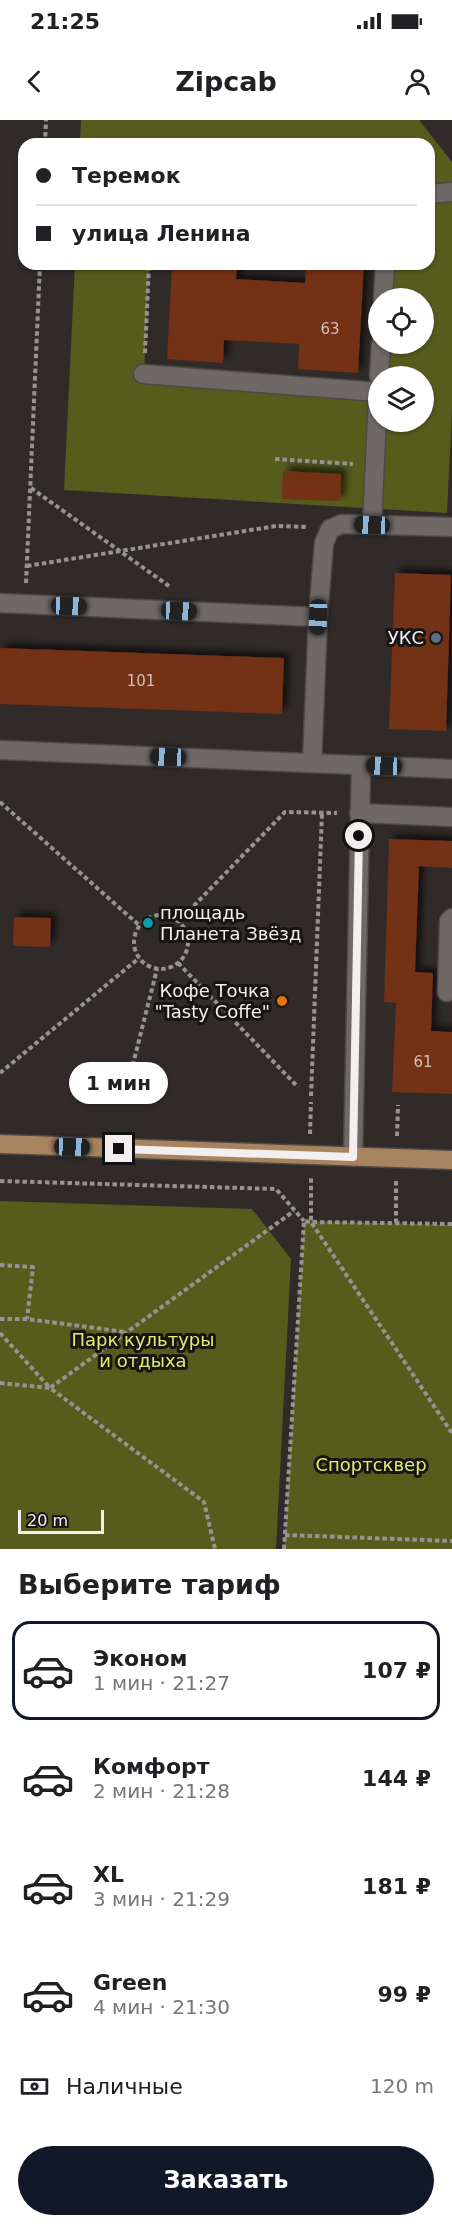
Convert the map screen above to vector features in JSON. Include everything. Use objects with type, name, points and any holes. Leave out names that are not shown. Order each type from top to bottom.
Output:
[{"type":"main road","points":[[0,1144],[452,1160]]},
{"type":"lane","points":[[435,193],[452,192]]},
{"type":"lane","points":[[384,288],[385,270]]},
{"type":"lane","points":[[144,374],[368,393]]},
{"type":"lane","points":[[372,525],[376,432]]},
{"type":"lane","points":[[312,763],[318,617],[324,543],[330,529],[342,524],[452,527]]},
{"type":"lane","points":[[0,603],[318,617]]},
{"type":"lane","points":[[0,750],[452,769]]},
{"type":"lane","points":[[353,1157],[361,765]]},
{"type":"lane","points":[[359,813],[452,817]]},
{"type":"lane","points":[[447,992],[449,921],[452,918]]},
{"type":"path","points":[[45,138],[46,120]]},
{"type":"path","points":[[25,604],[40,270]]},
{"type":"path","points":[[144,374],[149,270]]},
{"type":"path","points":[[275,459],[375,465]]},
{"type":"path","points":[[30,487],[173,588],[179,611]]},
{"type":"path","points":[[27,566],[276,526],[330,529]]},
{"type":"path","points":[[0,802],[140,926]]},
{"type":"path","points":[[178,922],[285,812],[359,813]]},
{"type":"path","points":[[311,1096],[322,813]]},
{"type":"path","points":[[162,915],[178,922],[184,929],[188,948],[184,957],[168,968],[158,969],[147,965],[140,958],[134,942],[140,926],[146,920],[162,915]]},
{"type":"path","points":[[0,1073],[140,958]]},
{"type":"path","points":[[178,963],[298,1087]]},
{"type":"path","points":[[129,1080],[158,969]]},
{"type":"path","points":[[0,1181],[276,1189],[304,1221],[452,1224]]},
{"type":"path","points":[[0,1383],[50,1388],[294,1211]]},
{"type":"path","points":[[284,1549],[304,1221]]},
{"type":"path","points":[[311,1222],[452,1433]]},
{"type":"path","points":[[0,1265],[33,1267],[27,1319]]},
{"type":"path","points":[[0,1319],[27,1319],[127,1333]]},
{"type":"path","points":[[0,1334],[50,1388],[204,1502],[214,1549]]},
{"type":"path","points":[[285,1535],[452,1541]]},
{"type":"green space","points":[[81,120],[419,120],[433,138],[80,138]]},
{"type":"green space","points":[[435,140],[452,162],[452,411],[447,513],[64,490],[75,270],[149,270],[144,374],[368,391],[368,432],[434,432],[434,366],[380,366],[380,354],[434,354],[434,288],[384,288],[385,270],[435,270]]},
{"type":"green space","name":"Парк культуры и отдыха","points":[[0,1201],[252,1209],[291,1259],[276,1549],[0,1549]]},
{"type":"green space","name":"Спортсквер","points":[[304,1221],[452,1225],[452,1549],[284,1549]]},
{"type":"building","points":[[172,270],[237,270],[236,279],[305,283],[306,270],[364,270],[358,373],[298,369],[299,344],[224,340],[223,363],[167,359]]},
{"type":"building","points":[[283,471],[341,474],[340,501],[282,499]]},
{"type":"building","points":[[395,573],[451,575],[446,731],[389,729]]},
{"type":"building","points":[[0,648],[284,658],[282,714],[0,704]]},
{"type":"building","points":[[389,839],[452,841],[452,868],[419,866],[415,972],[433,973],[431,1031],[452,1032],[452,1094],[392,1092],[396,1003],[384,1002]]},
{"type":"building","points":[[14,917],[51,918],[50,947],[13,946]]},
{"type":"place","name":"УКС","points":[[436,638]]},
{"type":"place","name":"площадь Планета Звёзд","points":[[148,923]]},
{"type":"place","name":"Кофе Точка \"Tasty Coffe\"","points":[[282,1001]]},
{"type":"route","points":[[119,1149],[353,1157],[359,836]]}]
